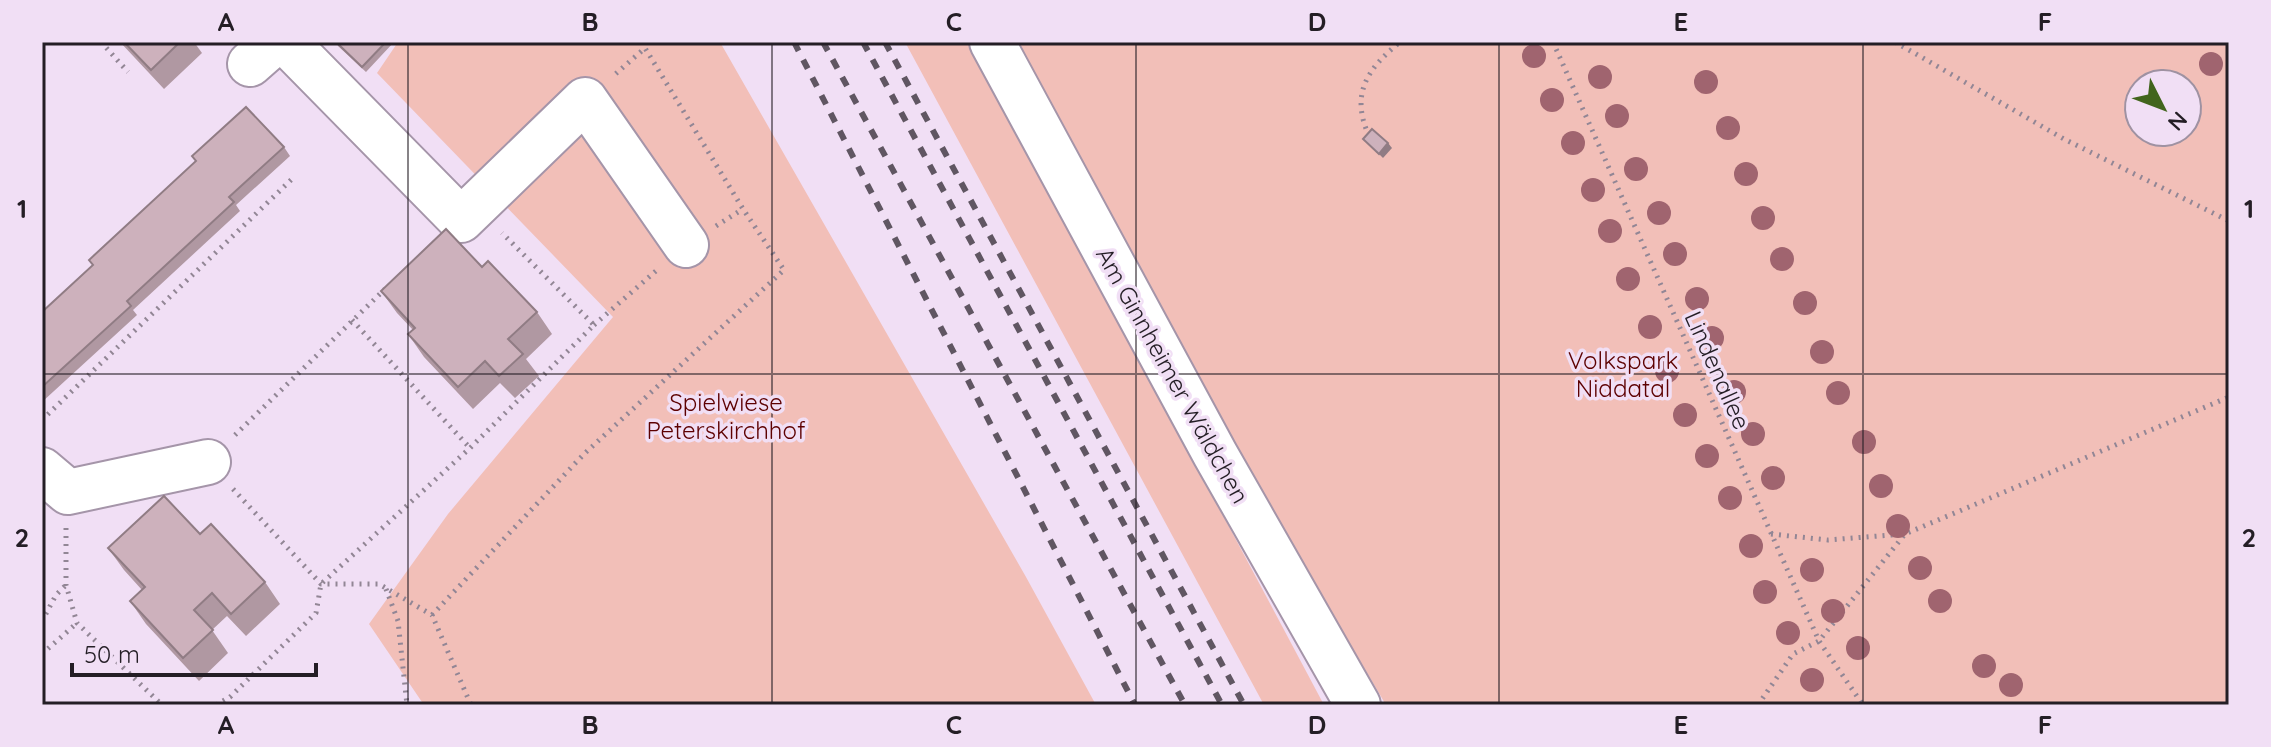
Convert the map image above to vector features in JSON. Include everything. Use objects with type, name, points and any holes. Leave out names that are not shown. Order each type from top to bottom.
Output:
[{"type":"street","points":[[286,42],[461,220],[585,100],[686,245]]},
{"type":"street","name":"Am Ginnheimer Wäldchen","points":[[992,42],[1215,454],[1358,705]]},
{"type":"street","points":[[55,481],[208,462]]},
{"type":"path","points":[[101,42],[128,72]]},
{"type":"path","points":[[1369,136],[1359,103],[1363,85],[1385,54],[1400,42]]},
{"type":"path","name":"Lindenallee","points":[[1553,42],[1819,641],[1863,705]]},
{"type":"path","points":[[1895,42],[2064,139],[2229,221]]},
{"type":"path","points":[[432,615],[584,454],[784,270],[645,48]]},
{"type":"path","points":[[42,420],[292,179]]},
{"type":"path","points":[[216,705],[230,697],[316,613],[321,584],[470,448],[594,325],[476,207]]},
{"type":"path","points":[[395,280],[208,462],[321,584],[379,584],[432,615],[471,705]]},
{"type":"path","points":[[352,320],[470,448]]},
{"type":"path","points":[[1771,534],[1828,540],[1905,534],[2229,397]]},
{"type":"path","points":[[55,481],[66,585],[77,623],[162,705]]},
{"type":"path","points":[[1758,705],[1793,654],[1819,641],[1905,534]]},
{"type":"path","points":[[42,621],[56,595],[66,585]]},
{"type":"path","points":[[386,589],[398,621],[407,705]]},
{"type":"path","points":[[42,654],[77,623]]},
{"type":"green space","name":"Spielwiese Peterskirchhof","points":[[398,42],[720,42],[1096,705],[424,705],[369,624],[448,514],[613,317],[377,73]]},
{"type":"green space","points":[[905,42],[971,42],[1324,705],[1264,705]]},
{"type":"green space","name":"Volkspark Niddatal","points":[[1017,42],[2229,42],[2229,705],[1386,705],[1256,485]]},
{"type":"building","points":[[124,42],[180,42],[151,70]]},
{"type":"building","points":[[336,42],[386,42],[362,67]]},
{"type":"building","points":[[246,107],[284,147],[229,197],[234,202],[127,301],[131,306],[42,387],[42,312],[93,265],[89,260],[196,161],[192,156]]},
{"type":"building","points":[[1372,129],[1388,143],[1379,154],[1363,139]]},
{"type":"building","points":[[446,229],[482,267],[488,261],[537,312],[508,339],[523,354],[499,376],[485,361],[458,387],[408,334],[415,328],[381,291]]},
{"type":"building","points":[[164,496],[200,534],[211,524],[265,582],[231,614],[212,593],[194,610],[213,630],[183,658],[130,601],[145,587],[108,548]]},
{"type":"railway","points":[[794,42],[1135,705]]},
{"type":"railway","points":[[823,42],[1185,705]]},
{"type":"railway","points":[[863,42],[1222,705]]},
{"type":"railway","points":[[885,42],[1244,705]]}]
